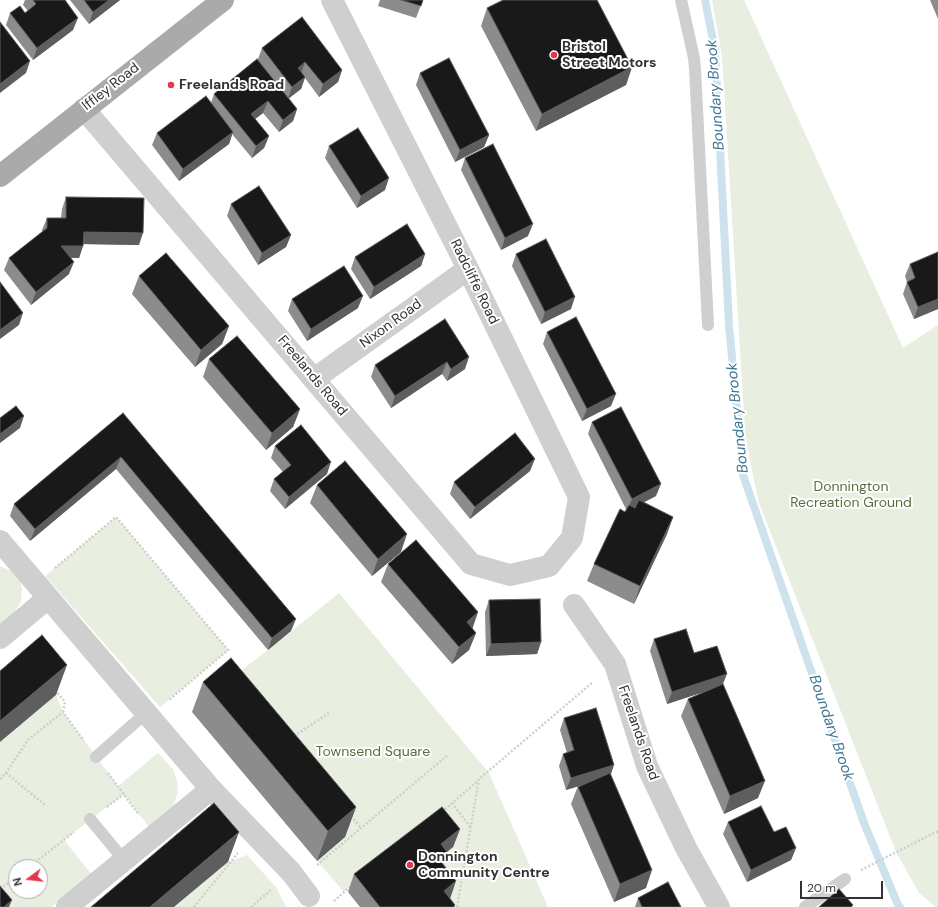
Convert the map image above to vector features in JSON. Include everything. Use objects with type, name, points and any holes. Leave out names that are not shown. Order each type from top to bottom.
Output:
[{"type":"main road","name":"Iffley Road","points":[[0,176],[223,0]]},
{"type":"street","name":"Radcliffe Road","points":[[332,0],[468,269],[579,497],[572,538],[549,566]]},
{"type":"street","name":"Freelands Road","points":[[84,109],[471,564],[510,575],[549,566]]},
{"type":"street","name":"Nixon Road","points":[[314,379],[468,269]]},
{"type":"street","points":[[0,541],[211,789],[291,872],[314,901]]},
{"type":"street","points":[[0,638],[42,591]]},
{"type":"street","name":"Freelands Road","points":[[574,605],[615,664],[647,766],[686,848],[719,907]]},
{"type":"street","points":[[67,907],[211,789]]},
{"type":"lane","points":[[681,0],[694,58],[695,69],[708,325]]},
{"type":"lane","points":[[96,757],[147,715]]},
{"type":"lane","points":[[90,819],[124,860]]},
{"type":"lane","points":[[805,907],[845,879]]},
{"type":"path","points":[[42,591],[116,517],[228,650],[147,715]]},
{"type":"path","points":[[438,815],[615,664]]},
{"type":"path","points":[[50,685],[65,702],[63,712]]},
{"type":"path","points":[[293,737],[329,713]]},
{"type":"path","points":[[291,872],[317,866],[448,755]]},
{"type":"path","points":[[6,773],[45,805]]},
{"type":"path","points":[[457,907],[479,779]]},
{"type":"path","points":[[452,803],[471,828]]},
{"type":"path","points":[[346,811],[361,828]]},
{"type":"path","points":[[845,879],[938,831]]},
{"type":"path","points":[[194,907],[239,852]]},
{"type":"path","points":[[333,902],[356,882]]},
{"type":"green space","name":"Donnington Recreation Ground","points":[[712,0],[744,0],[903,348],[938,325],[938,907],[919,893],[896,852],[759,503],[745,431],[722,56]]},
{"type":"green space","points":[[116,517],[228,650],[160,707],[45,576]]},
{"type":"green space","points":[[0,566],[18,574],[22,588],[21,602],[11,617],[0,628]]},
{"type":"green space","name":"Townsend Square","points":[[339,593],[489,773],[548,907],[439,907],[433,820],[344,892],[317,861],[345,837],[227,681]]},
{"type":"green space","points":[[56,695],[63,712],[118,786],[158,753],[173,769],[177,781],[178,792],[174,804],[151,830],[124,794],[64,840],[93,876],[51,907],[0,907],[0,742]]},
{"type":"green space","points":[[247,855],[276,887],[286,907],[175,907],[228,862]]},
{"type":"building","points":[[33,0],[65,0],[78,18],[37,48],[10,13],[20,6],[25,13],[36,4]]},
{"type":"building","points":[[84,0],[109,0],[93,12]]},
{"type":"building","points":[[401,0],[423,0],[421,6]]},
{"type":"building","name":"Bristol Street Motors","points":[[503,0],[597,0],[632,67],[542,114],[487,8]]},
{"type":"building","points":[[302,17],[342,70],[323,84],[305,62],[298,68],[305,77],[292,87],[262,48]]},
{"type":"building","points":[[0,22],[30,61],[0,84]]},
{"type":"building","points":[[449,58],[489,135],[460,150],[420,73]]},
{"type":"building","points":[[257,59],[297,109],[283,120],[268,101],[251,114],[269,136],[256,146],[214,94]]},
{"type":"building","points":[[206,96],[233,132],[183,169],[157,133]]},
{"type":"building","points":[[358,128],[389,178],[361,196],[329,146]]},
{"type":"building","points":[[493,144],[533,224],[505,238],[465,158]]},
{"type":"building","points":[[259,186],[291,235],[262,253],[231,204]]},
{"type":"building","points":[[66,197],[144,198],[143,233],[84,232],[83,246],[61,246],[74,262],[36,292],[9,258],[47,228],[47,218],[66,218]]},
{"type":"building","points":[[407,224],[425,254],[374,287],[355,257]]},
{"type":"building","points":[[546,239],[575,297],[545,312],[516,254]]},
{"type":"building","points":[[938,252],[938,299],[918,307],[907,282],[915,278],[910,264]]},
{"type":"building","points":[[166,253],[229,326],[201,350],[139,276]]},
{"type":"building","points":[[344,266],[363,296],[311,329],[292,299]]},
{"type":"building","points":[[0,282],[23,313],[0,330]]},
{"type":"building","points":[[576,317],[616,394],[587,409],[547,332]]},
{"type":"building","points":[[445,319],[469,357],[451,369],[447,362],[395,396],[375,365]]},
{"type":"building","points":[[237,336],[300,409],[272,433],[209,359]]},
{"type":"building","points":[[16,406],[24,416],[0,434],[0,418]]},
{"type":"building","points":[[621,407],[661,484],[632,499],[592,422]]},
{"type":"building","points":[[123,413],[296,619],[272,638],[121,457],[35,529],[14,504]]},
{"type":"building","points":[[301,425],[331,462],[289,497],[274,479],[291,465],[275,446]]},
{"type":"building","points":[[515,433],[535,459],[475,507],[454,482]]},
{"type":"building","points":[[345,461],[407,534],[378,559],[317,485]]},
{"type":"building","points":[[639,500],[673,517],[640,586],[594,564],[620,509],[625,512],[629,505],[635,508]]},
{"type":"building","points":[[416,540],[478,612],[467,622],[476,633],[459,647],[388,564]]},
{"type":"building","points":[[540,599],[541,642],[491,644],[489,600]]},
{"type":"building","points":[[686,629],[694,653],[717,646],[727,674],[672,692],[654,639]]},
{"type":"building","points":[[42,635],[67,665],[0,721],[0,671]]},
{"type":"building","points":[[231,658],[356,807],[328,831],[203,682]]},
{"type":"building","points":[[723,684],[765,781],[730,796],[688,699]]},
{"type":"building","points":[[596,708],[614,765],[571,778],[563,754],[574,750],[564,718]]},
{"type":"building","points":[[610,773],[652,870],[620,884],[578,787]]},
{"type":"building","points":[[214,803],[239,832],[150,907],[91,907]]},
{"type":"building","points":[[761,806],[774,832],[786,827],[796,848],[751,870],[728,822]]},
{"type":"building","name":"Donnington Community Centre","points":[[442,807],[460,829],[441,844],[447,852],[439,859],[456,881],[444,891],[455,905],[453,907],[380,907],[354,874]]},
{"type":"building","points":[[668,882],[681,907],[642,907],[638,898]]},
{"type":"building","points":[[0,886],[8,895],[8,899],[12,900],[4,907],[0,907]]},
{"type":"building","points":[[839,889],[853,905],[851,907],[819,907]]},
{"type":"waterway","name":"Boundary Brook","points":[[705,0],[715,50],[729,325],[743,475],[864,823],[900,907]]},
{"type":"place","name":"Bristol Street Motors","points":[[554,55]]},
{"type":"place","name":"Freelands Road","points":[[171,85]]},
{"type":"place","name":"Donnington Community Centre","points":[[410,865]]}]
